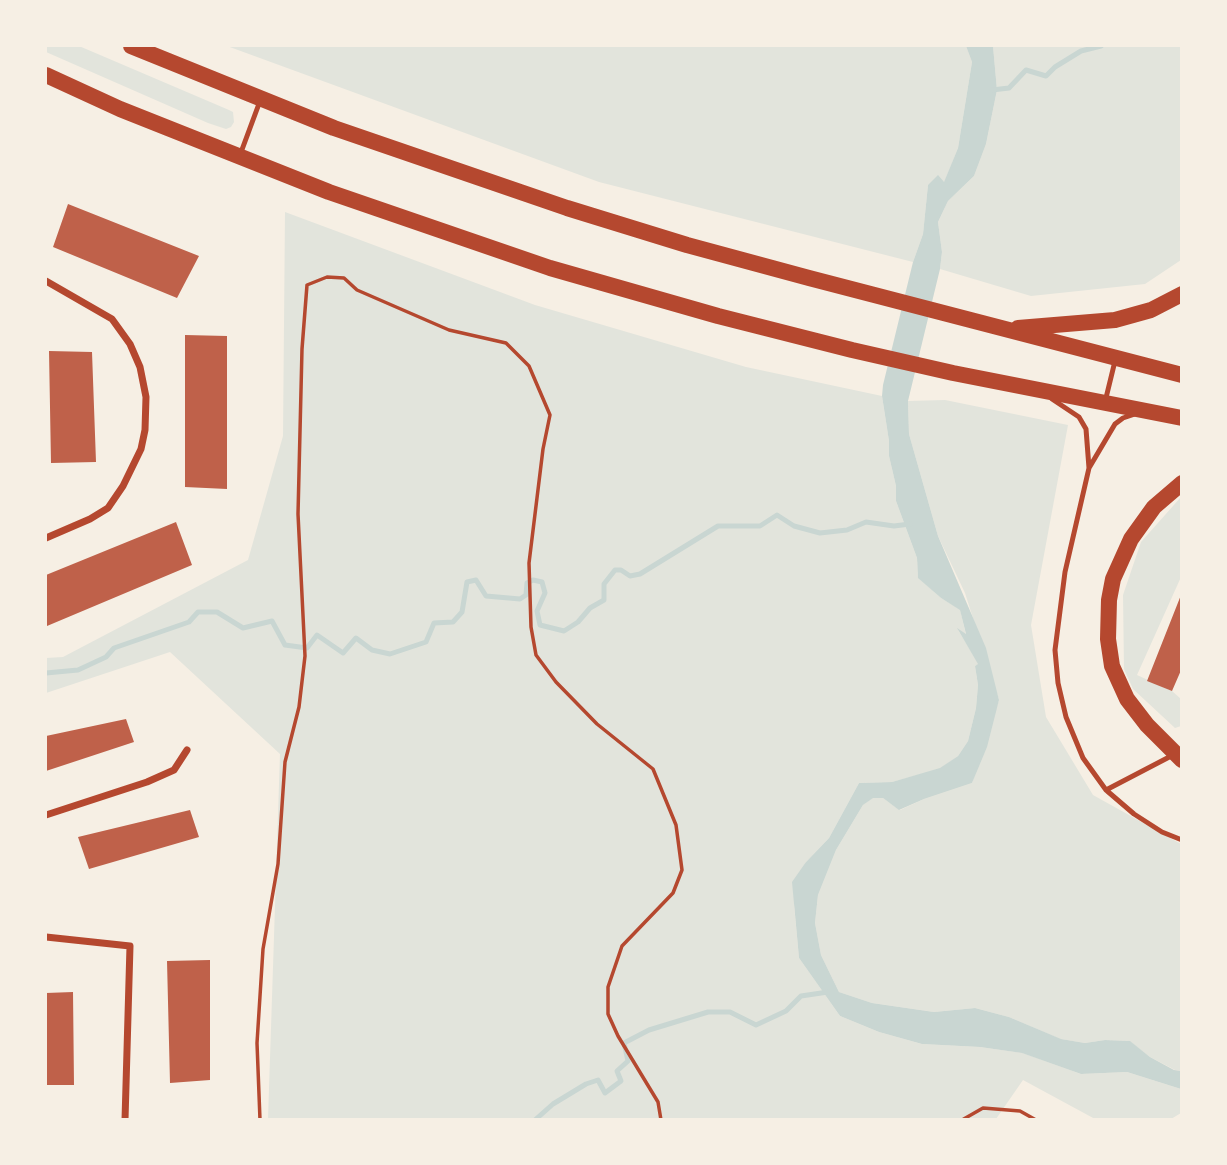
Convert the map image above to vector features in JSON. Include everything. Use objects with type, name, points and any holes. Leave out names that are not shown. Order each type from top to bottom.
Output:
[{"type":"highway","points":[[131,46],[334,128],[566,208],[687,244],[1181,375]]},
{"type":"highway","points":[[46,75],[239,158],[328,192],[550,268],[718,316],[852,350],[1181,418]]},
{"type":"highway","points":[[1008,329],[1115,320],[1151,310],[1181,294]]},
{"type":"highway","points":[[1181,483],[1154,507],[1131,539],[1113,579],[1109,600],[1108,639],[1112,666],[1127,699],[1147,725],[1181,760]]},
{"type":"street","points":[[46,281],[112,319],[130,344],[140,367],[146,397],[145,430],[141,449],[123,486],[108,508],[46,538]]},
{"type":"street","points":[[46,815],[147,782],[174,770],[187,750]]},
{"type":"street","points":[[46,937],[130,946],[125,1119]]},
{"type":"lane","points":[[239,158],[261,99]]},
{"type":"lane","points":[[1105,403],[1116,358]]},
{"type":"lane","points":[[1037,390],[1079,417],[1087,429],[1089,468],[1065,572],[1055,650],[1058,683],[1066,717],[1083,758],[1106,790],[1134,814],[1162,832],[1181,840]]},
{"type":"lane","points":[[1089,468],[1115,424],[1123,418],[1148,411]]},
{"type":"lane","points":[[1106,790],[1181,751]]},
{"type":"path","points":[[260,1119],[257,1043],[263,949],[278,864],[285,762],[299,707],[305,656],[298,514],[302,349],[307,285],[327,277],[344,278],[357,290],[449,330],[506,343],[530,366],[550,415],[543,449],[529,563],[536,655],[556,682],[597,724],[653,769],[676,825],[682,870],[673,893],[622,946],[608,987],[608,1014],[618,1036],[658,1102],[661,1119]]},
{"type":"path","points":[[962,1119],[983,1108],[1020,1111],[1036,1119]]},
{"type":"shaded area","points":[[46,46],[79,46],[229,110],[233,112],[234,122],[226,129],[208,123],[46,52]]},
{"type":"shaded area","points":[[227,46],[966,46],[972,62],[958,148],[944,183],[928,185],[923,234],[913,262],[599,182]]},
{"type":"shaded area","points":[[966,46],[993,46],[997,90],[986,144],[974,176],[948,201],[938,222],[942,252],[940,269],[908,401],[909,434],[938,536],[986,648],[999,700],[987,747],[972,783],[899,810],[883,798],[873,798],[863,805],[836,850],[818,895],[815,923],[821,955],[839,992],[872,1003],[934,1012],[975,1008],[1009,1017],[1061,1039],[1085,1043],[1105,1040],[1130,1041],[1150,1057],[1181,1071],[1181,1089],[1127,1072],[1081,1074],[1022,1053],[980,1047],[922,1044],[879,1032],[840,1016],[799,958],[792,882],[806,862],[829,838],[859,783],[892,782],[940,768],[958,756],[968,741],[976,708],[978,685],[975,666],[978,664],[957,628],[966,634],[960,610],[918,578],[917,558],[896,501],[882,396],[913,262],[923,234],[928,185],[938,175],[944,182],[958,148],[972,62]]},
{"type":"shaded area","points":[[993,46],[1181,46],[1181,260],[1145,284],[1031,296],[940,269],[942,252],[938,222],[948,201],[974,176],[986,144],[997,90]]},
{"type":"shaded area","points":[[285,212],[535,305],[746,367],[882,396],[896,501],[917,558],[918,577],[941,598],[960,609],[966,635],[958,630],[979,664],[975,666],[978,685],[976,708],[968,741],[958,756],[940,769],[892,782],[859,783],[829,838],[806,862],[794,905],[799,958],[840,1016],[879,1032],[922,1044],[980,1047],[1023,1053],[1081,1074],[1127,1072],[1181,1089],[1181,1113],[1171,1119],[1095,1119],[1023,1080],[996,1119],[268,1119],[280,754],[170,652],[46,693],[46,658],[63,657],[248,560],[283,436]]},
{"type":"shaded area","points":[[945,400],[1068,425],[1031,625],[1046,717],[1093,795],[1181,844],[1181,1071],[1150,1057],[1129,1041],[1085,1043],[1060,1039],[1009,1017],[975,1008],[934,1012],[872,1003],[839,992],[821,955],[815,923],[818,895],[836,850],[863,805],[873,797],[883,798],[900,810],[972,783],[999,700],[965,593],[938,536],[909,434],[908,401]]},
{"type":"shaded area","points":[[1181,497],[1181,577],[1137,675],[1172,691],[1181,699],[1181,726],[1175,728],[1133,689],[1124,669],[1123,595],[1141,542]]},
{"type":"building","points":[[68,204],[199,256],[177,298],[53,247]]},
{"type":"building","points":[[185,335],[227,336],[227,489],[185,487]]},
{"type":"building","points":[[49,351],[92,352],[96,462],[51,463]]},
{"type":"building","points":[[176,522],[192,565],[47,626],[46,575]]},
{"type":"building","points":[[1181,595],[1182,668],[1172,691],[1147,681]]},
{"type":"building","points":[[126,719],[134,742],[46,771],[46,736]]},
{"type":"building","points":[[190,810],[199,837],[89,869],[78,837]]},
{"type":"building","points":[[210,960],[210,1080],[170,1083],[167,961]]},
{"type":"building","points":[[73,992],[74,1085],[46,1085],[46,993]]},
{"type":"waterway","points":[[992,90],[1009,88],[1026,70],[1046,76],[1081,51],[1101,46]]},
{"type":"waterway","points":[[46,673],[78,670],[106,657],[114,648],[189,622],[198,612],[217,612],[243,628],[272,621],[285,645],[307,648],[317,635],[343,653],[356,638],[372,650],[390,654],[426,642],[434,623],[453,622],[462,612],[467,582],[476,580],[486,596],[520,599],[526,595],[527,583],[533,580],[542,582],[545,593],[537,611],[540,625],[564,631],[578,622],[590,608],[604,600],[604,584],[615,570],[621,570],[630,576],[640,574],[718,526],[760,526],[777,515],[794,526],[820,533],[847,530],[866,522],[894,526],[910,524]]},
{"type":"waterway","points":[[535,1120],[553,1104],[586,1084],[598,1080],[605,1093],[621,1081],[617,1071],[628,1061],[624,1043],[649,1030],[708,1012],[730,1012],[756,1025],[786,1011],[801,996],[828,992]]}]
